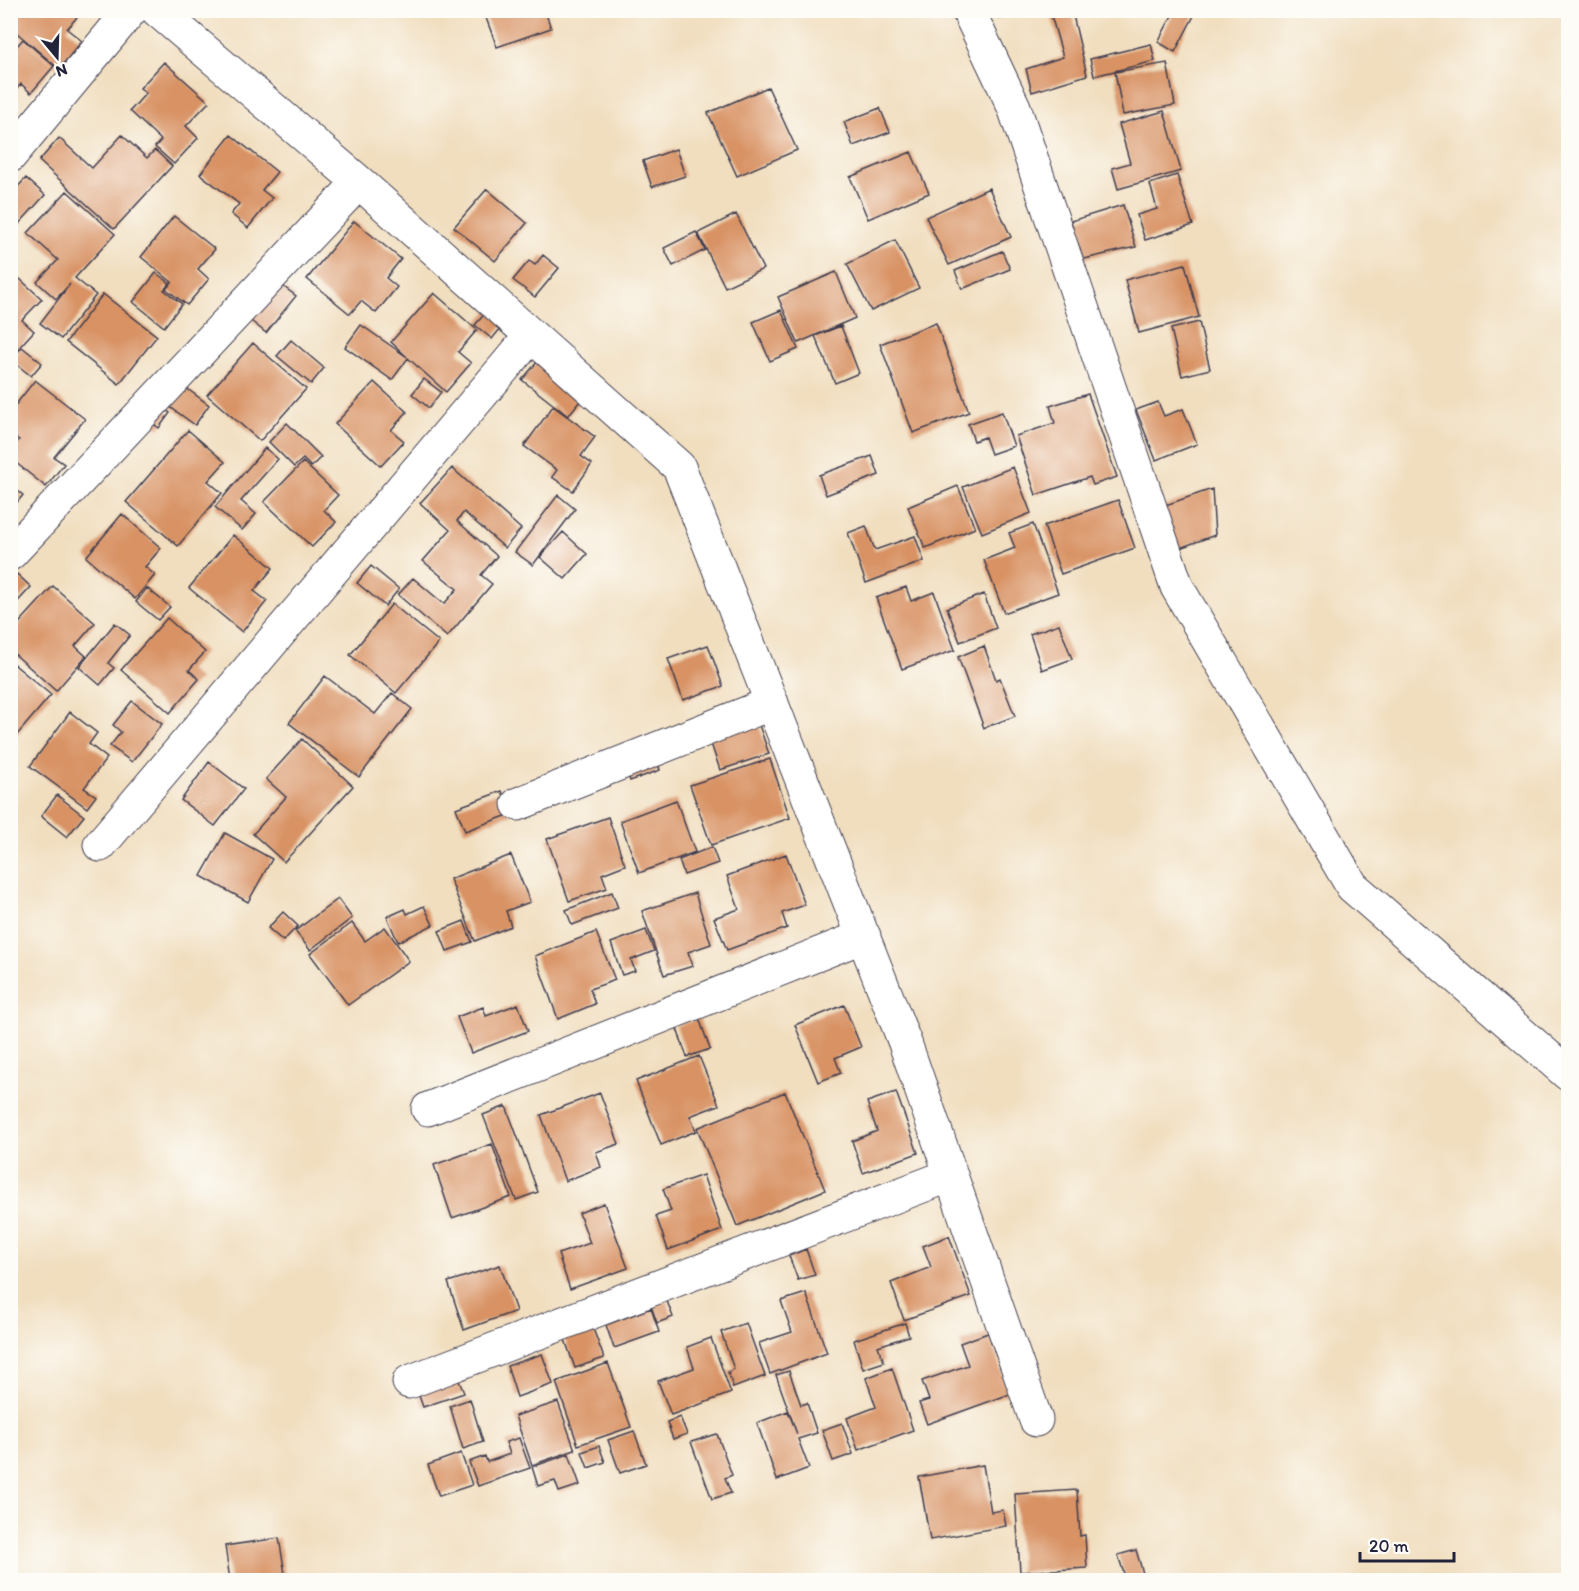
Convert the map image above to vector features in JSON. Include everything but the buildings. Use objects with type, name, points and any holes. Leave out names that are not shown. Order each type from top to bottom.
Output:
[{"type":"street","points":[[10,156],[131,10]]},
{"type":"street","points":[[157,10],[359,182],[679,467],[905,1043],[1036,1420]]},
{"type":"street","points":[[968,10],[1014,107],[1177,587],[1352,886],[1569,1074]]},
{"type":"street","points":[[10,554],[359,182]]},
{"type":"street","points":[[100,845],[531,336]]},
{"type":"street","points":[[518,804],[772,703]]},
{"type":"street","points":[[428,1109],[864,936]]},
{"type":"street","points":[[409,1382],[951,1175]]}]
